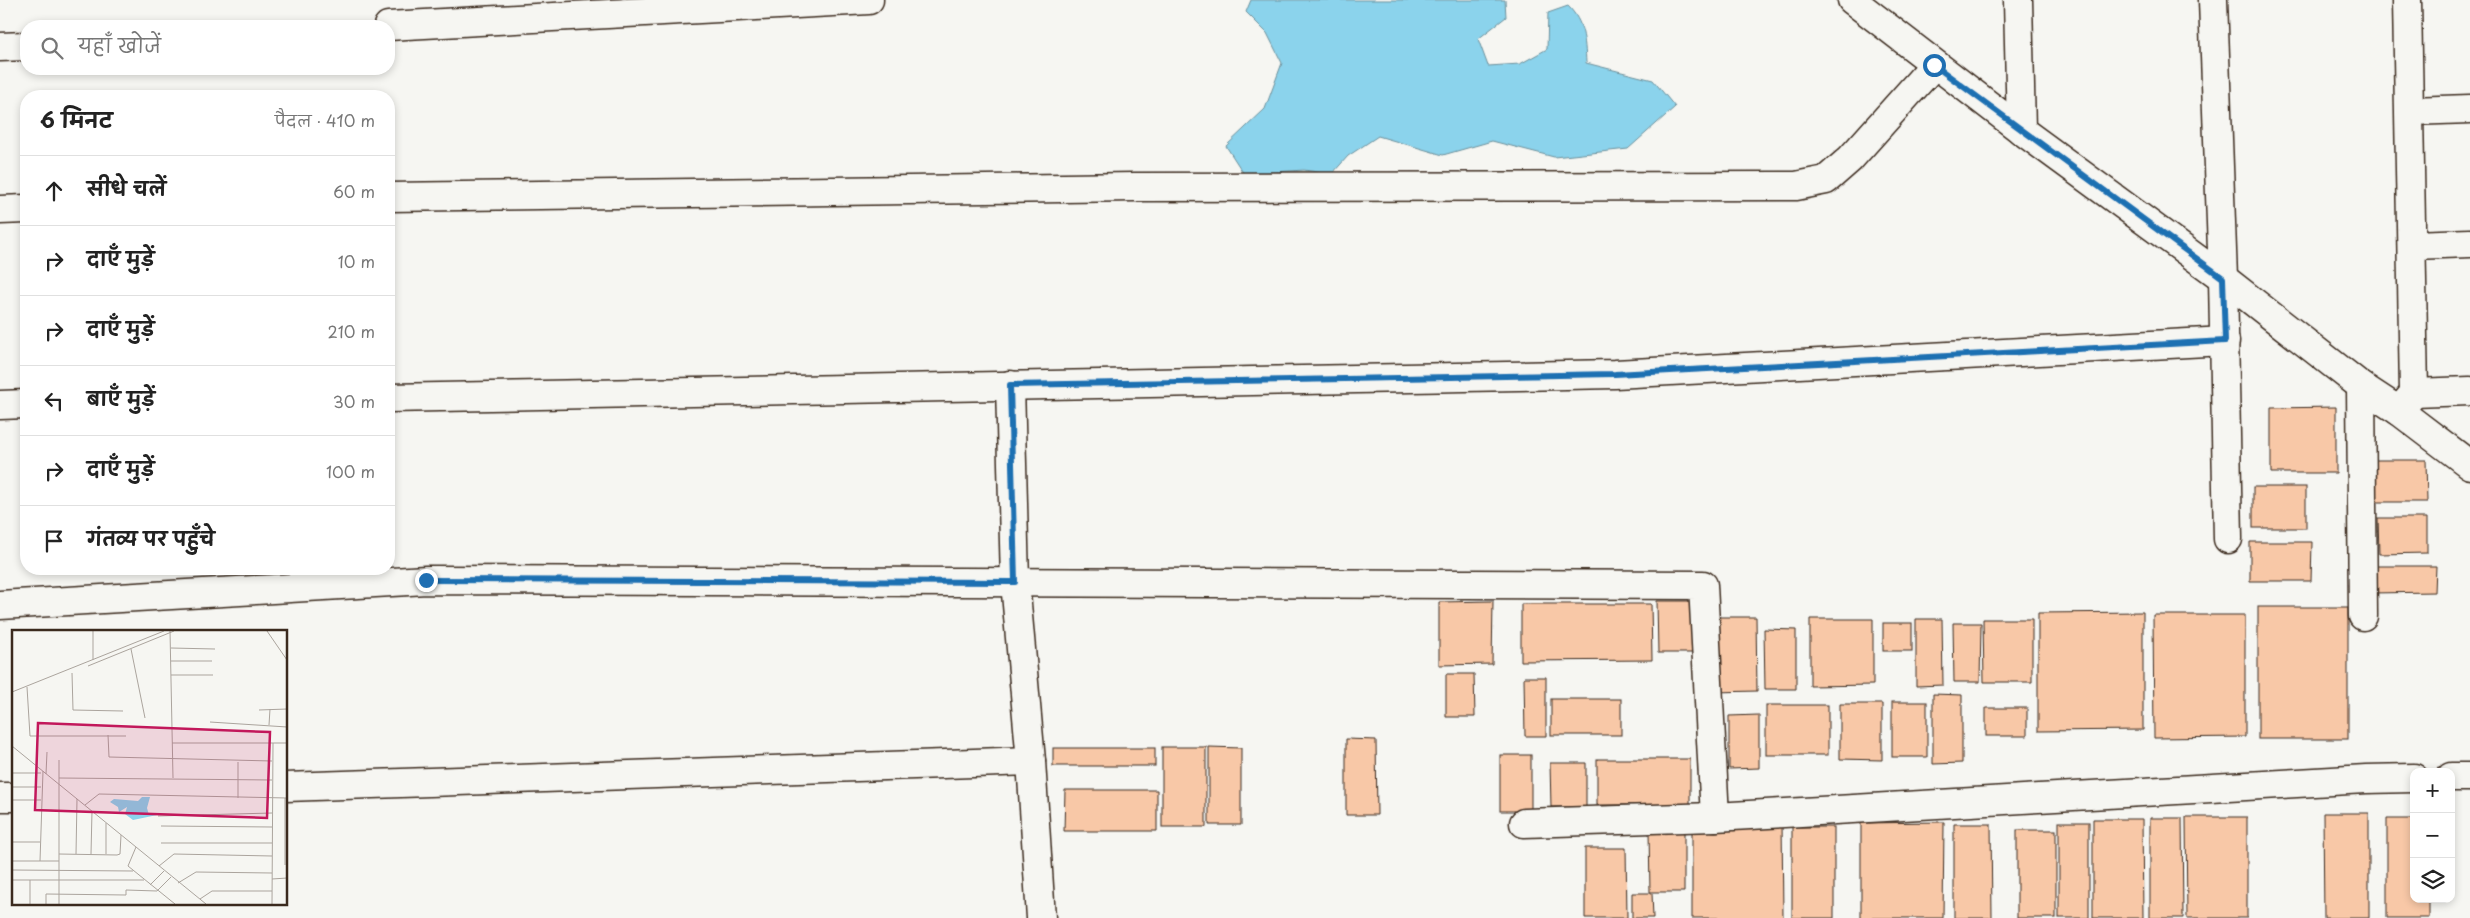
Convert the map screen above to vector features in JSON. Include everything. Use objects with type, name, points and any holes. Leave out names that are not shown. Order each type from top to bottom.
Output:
[{"type":"street","points":[[395,26],[868,0]]},
{"type":"street","points":[[2018,0],[2021,130]]},
{"type":"street","points":[[2213,0],[2225,341],[2228,539]]},
{"type":"street","points":[[2406,402],[2412,245],[2408,0]]},
{"type":"street","points":[[1861,3],[1934,65],[2223,278],[2361,386],[2406,402],[2470,465]]},
{"type":"street","points":[[0,47],[20,46]]},
{"type":"street","points":[[395,197],[1135,187],[1796,186],[1826,180],[1838,170],[1934,65]]},
{"type":"street","points":[[2410,111],[2470,109]]},
{"type":"street","points":[[0,210],[20,209]]},
{"type":"street","points":[[2412,245],[2470,243]]},
{"type":"street","points":[[395,398],[1615,374],[2225,341]]},
{"type":"street","points":[[1010,385],[1015,582],[1031,761],[1041,918]]},
{"type":"street","points":[[2361,386],[2363,616]]},
{"type":"street","points":[[2406,402],[2470,391]]},
{"type":"street","points":[[0,405],[20,404]]},
{"type":"street","points":[[0,605],[328,577],[426,580],[1703,585],[1715,817]]},
{"type":"street","points":[[288,787],[1031,761]]},
{"type":"street","points":[[2455,777],[2470,777]]},
{"type":"street","points":[[1524,823],[1715,817],[2410,778]]},
{"type":"water","points":[[1251,0],[1505,0],[1506,17],[1478,39],[1488,66],[1520,64],[1547,49],[1548,13],[1568,6],[1577,18],[1583,32],[1586,63],[1653,80],[1675,107],[1628,149],[1554,157],[1492,141],[1443,155],[1378,136],[1348,156],[1332,174],[1304,170],[1244,174],[1226,146],[1265,109],[1282,63],[1267,33],[1246,12]]},
{"type":"building","points":[[2336,407],[2336,473],[2271,473],[2271,408]]},
{"type":"building","points":[[2372,460],[2426,460],[2427,502],[2373,502]]},
{"type":"building","points":[[2253,487],[2306,487],[2306,528],[2253,528]]},
{"type":"building","points":[[2378,518],[2427,518],[2427,553],[2379,554]]},
{"type":"building","points":[[2250,542],[2312,542],[2311,581],[2250,581]]},
{"type":"building","points":[[2373,566],[2436,566],[2435,592],[2372,593]]},
{"type":"building","points":[[1493,601],[1492,664],[1439,665],[1439,602]]},
{"type":"building","points":[[1657,601],[1695,601],[1695,653],[1658,653]]},
{"type":"building","points":[[1521,604],[1651,604],[1652,660],[1521,661]]},
{"type":"building","points":[[2258,607],[2348,607],[2348,739],[2258,739]]},
{"type":"building","points":[[2143,612],[2143,730],[2038,731],[2038,613]]},
{"type":"building","points":[[2153,615],[2245,615],[2245,737],[2154,738]]},
{"type":"building","points":[[1714,617],[1756,617],[1757,691],[1715,692]]},
{"type":"building","points":[[1810,619],[1873,619],[1873,685],[1810,686]]},
{"type":"building","points":[[1916,619],[1942,619],[1943,685],[1916,686]]},
{"type":"building","points":[[1983,619],[2032,619],[2032,682],[1984,682]]},
{"type":"building","points":[[1883,623],[1912,623],[1912,651],[1883,651]]},
{"type":"building","points":[[1953,623],[1981,623],[1980,682],[1954,682]]},
{"type":"building","points":[[1764,629],[1796,630],[1796,689],[1765,689]]},
{"type":"building","points":[[1446,674],[1474,674],[1475,717],[1446,717]]},
{"type":"building","points":[[1524,677],[1546,677],[1546,736],[1525,736]]},
{"type":"building","points":[[1933,694],[1962,695],[1962,763],[1933,764]]},
{"type":"building","points":[[1551,699],[1621,699],[1621,735],[1551,735]]},
{"type":"building","points":[[1892,702],[1927,702],[1927,757],[1892,757]]},
{"type":"building","points":[[1840,704],[1882,704],[1882,760],[1840,759]]},
{"type":"building","points":[[1766,705],[1828,705],[1828,755],[1766,755]]},
{"type":"building","points":[[1986,708],[2027,708],[2027,736],[1986,736]]},
{"type":"building","points":[[1759,715],[1759,768],[1729,769],[1729,716]]},
{"type":"building","points":[[1346,739],[1376,740],[1377,815],[1346,815]]},
{"type":"building","points":[[1162,747],[1206,747],[1206,827],[1162,827]]},
{"type":"building","points":[[1209,747],[1241,748],[1241,825],[1209,825]]},
{"type":"building","points":[[1053,748],[1155,748],[1155,766],[1053,766]]},
{"type":"building","points":[[1500,755],[1531,755],[1531,811],[1500,811]]},
{"type":"building","points":[[1597,759],[1690,759],[1690,805],[1597,805]]},
{"type":"building","points":[[1550,763],[1586,763],[1586,807],[1551,807]]},
{"type":"building","points":[[1065,790],[1157,790],[1157,831],[1064,831]]},
{"type":"building","points":[[2323,813],[2369,813],[2369,918],[2324,918]]},
{"type":"building","points":[[2186,817],[2247,817],[2247,918],[2187,918]]},
{"type":"building","points":[[2150,818],[2182,818],[2183,918],[2150,918]]},
{"type":"building","points":[[2093,819],[2142,819],[2143,918],[2093,918]]},
{"type":"building","points":[[2387,819],[2410,819],[2410,903],[2429,903],[2429,918],[2387,918]]},
{"type":"building","points":[[1692,822],[1782,822],[1783,918],[1692,918]]},
{"type":"building","points":[[1944,822],[1943,918],[1861,918],[1861,823]]},
{"type":"building","points":[[2059,822],[2089,822],[2089,918],[2059,918]]},
{"type":"building","points":[[1954,824],[1991,824],[1992,918],[1954,918]]},
{"type":"building","points":[[1792,827],[1834,827],[1834,918],[1792,918]]},
{"type":"building","points":[[2017,830],[2056,830],[2056,918],[2017,918]]},
{"type":"building","points":[[1649,831],[1684,831],[1684,892],[1650,892]]},
{"type":"building","points":[[1585,848],[1626,848],[1627,918],[1585,918]]},
{"type":"building","points":[[1632,893],[1652,893],[1653,918],[1632,918]]},
{"type":"route","points":[[426,580],[1015,582],[1010,385],[1615,374],[2225,341],[2223,278],[1934,65]]}]
